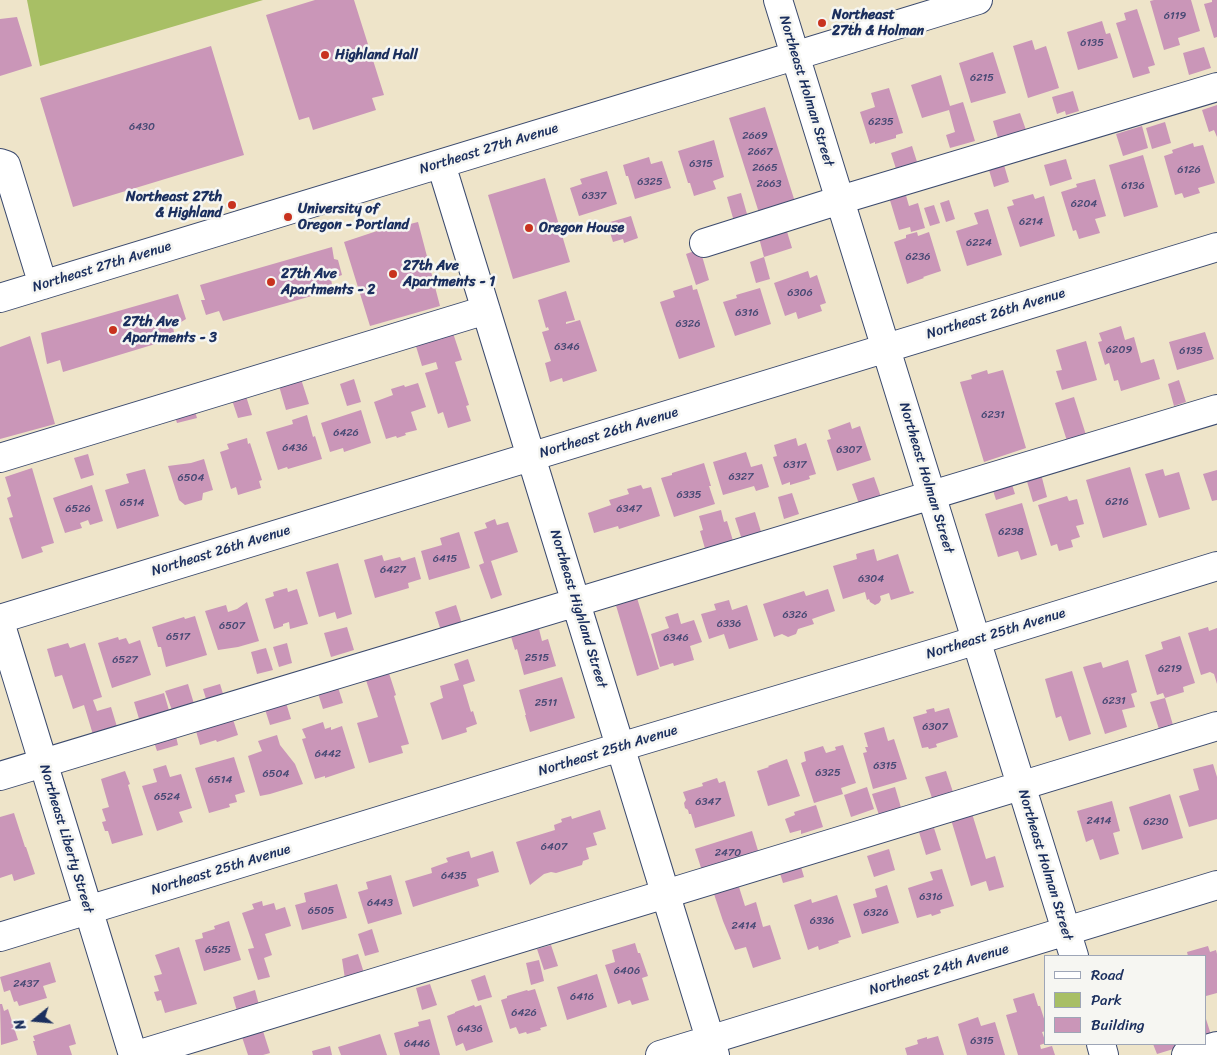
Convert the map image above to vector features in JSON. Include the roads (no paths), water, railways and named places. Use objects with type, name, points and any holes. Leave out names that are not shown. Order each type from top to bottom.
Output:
[{"type":"street","name":"Northeast Holman Street","points":[[778,0],[1070,944]]},
{"type":"street","name":"Northeast 27th Avenue","points":[[0,298],[978,0]]},
{"type":"street","points":[[704,243],[1217,86]]},
{"type":"street","points":[[0,163],[6,165],[10,217],[43,285]]},
{"type":"street","name":"Northeast Highland Street","points":[[441,164],[713,1047]]},
{"type":"street","name":"Northeast 26th Avenue","points":[[0,620],[1217,247]]},
{"type":"street","points":[[0,458],[486,310]]},
{"type":"street","points":[[0,776],[1217,409]]},
{"type":"street","name":"Northeast 25th Avenue","points":[[0,937],[1217,566]]},
{"type":"street","name":"Northeast Liberty Street","points":[[0,620],[88,910],[135,1055]]},
{"type":"street","points":[[135,1055],[1217,726]]},
{"type":"street","name":"Northeast 24th Avenue","points":[[660,1055],[713,1047],[1070,944],[1217,886]]},
{"type":"street","points":[[1186,1055],[1217,1046]]},
{"type":"place","name":"Northeast 27th & Holman","points":[[822,23]]},
{"type":"place","name":"Highland Hall","points":[[325,55]]},
{"type":"place","name":"Northeast 27th & Highland","points":[[232,205]]},
{"type":"place","name":"University of Oregon - Portland","points":[[288,217]]},
{"type":"place","name":"Oregon House","points":[[529,228]]},
{"type":"place","name":"27th Ave Apartments - 1","points":[[393,274]]},
{"type":"place","name":"27th Ave Apartments - 2","points":[[271,282]]},
{"type":"place","name":"27th Ave Apartments - 3","points":[[113,330]]}]
